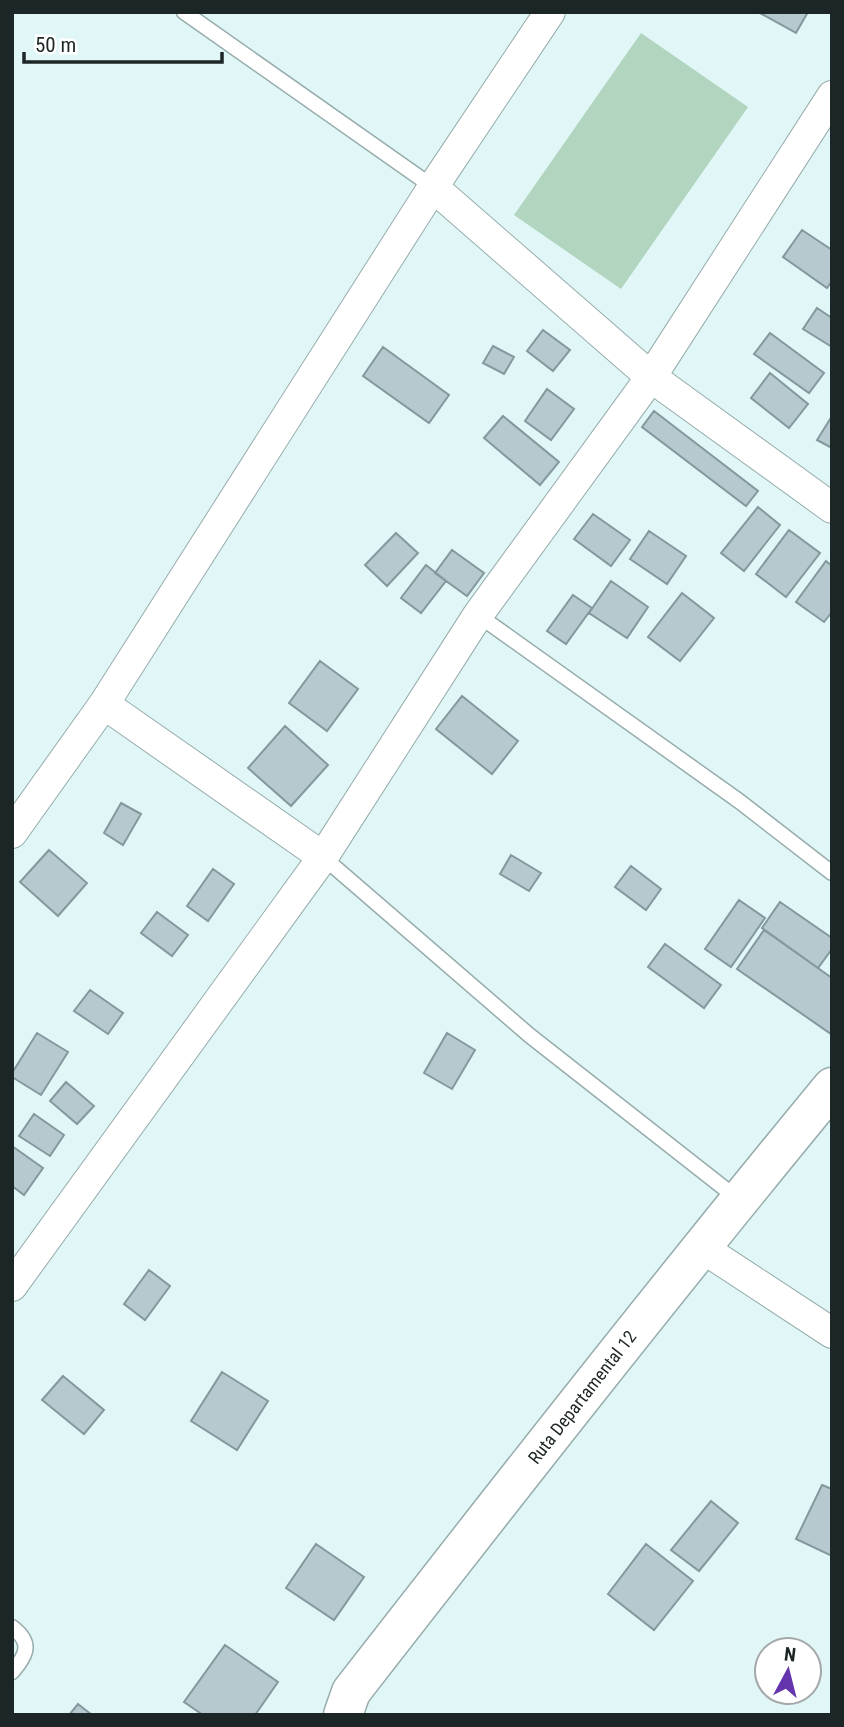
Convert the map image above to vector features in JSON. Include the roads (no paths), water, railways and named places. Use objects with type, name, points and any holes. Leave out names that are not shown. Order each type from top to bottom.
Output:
[{"type":"main road","name":"Ruta Departamental 12","points":[[343,1715],[351,1692],[739,1199],[832,1087]]},
{"type":"street","points":[[12,833],[104,704],[433,187],[550,12]]},
{"type":"street","points":[[12,1286],[323,857],[478,615],[651,377],[832,96]]},
{"type":"street","points":[[433,187],[651,377],[832,508]]},
{"type":"street","points":[[104,704],[323,857]]},
{"type":"street","points":[[701,1247],[832,1333]]},
{"type":"lane","points":[[184,12],[433,187]]},
{"type":"lane","points":[[478,615],[739,801],[832,873]]},
{"type":"lane","points":[[323,857],[529,1035],[739,1199]]},
{"type":"lane","points":[[12,1627],[24,1636],[26,1642],[22,1660],[12,1672]]}]
